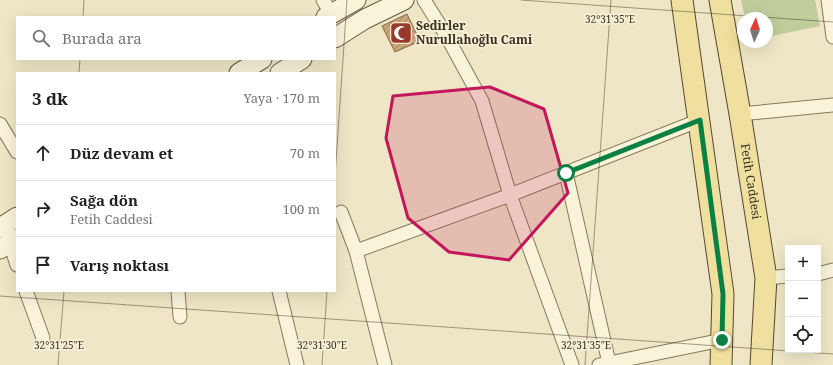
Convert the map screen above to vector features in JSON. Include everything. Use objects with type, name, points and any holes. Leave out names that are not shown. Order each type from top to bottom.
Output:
[{"type":"main road","points":[[327,10],[356,0]]},
{"type":"main road","points":[[336,37],[366,19],[404,0]]},
{"type":"main road","points":[[682,0],[700,120],[723,294],[721,365]]},
{"type":"main road","name":"Fetih Caddesi","points":[[720,0],[766,278],[761,365]]},
{"type":"main road","points":[[241,72],[260,60]]},
{"type":"main road","points":[[282,72],[300,60]]},
{"type":"main road","points":[[7,240],[16,219]]},
{"type":"street","points":[[424,0],[446,35],[482,101],[510,195],[572,365]]},
{"type":"street","points":[[828,0],[833,37]]},
{"type":"street","points":[[740,114],[833,104]]},
{"type":"street","points":[[356,251],[510,195],[700,120]]},
{"type":"street","points":[[0,124],[16,150]]},
{"type":"street","points":[[566,173],[604,364],[722,340]]},
{"type":"street","points":[[341,212],[356,251],[385,365]]},
{"type":"street","points":[[7,240],[16,262]]},
{"type":"street","points":[[821,273],[833,270]]},
{"type":"street","points":[[766,278],[785,276]]},
{"type":"street","points":[[26,292],[43,338]]},
{"type":"street","points":[[178,292],[180,317]]},
{"type":"street","points":[[279,292],[297,365]]},
{"type":"highlighted area","points":[[490,87],[544,109],[568,193],[509,260],[449,252],[408,218],[386,138],[393,96]]},
{"type":"green space","points":[[741,0],[815,0],[820,26],[773,36],[773,12],[744,12]]},
{"type":"building","name":"Sedirler Nurullahoğlu Cami","points":[[407,14],[420,41],[395,52],[382,26]]},
{"type":"place","name":"Sedirler Nurullahoğlu Cami","points":[[401,33]]},
{"type":"route","points":[[566,173],[700,120],[723,294],[722,340]]}]
